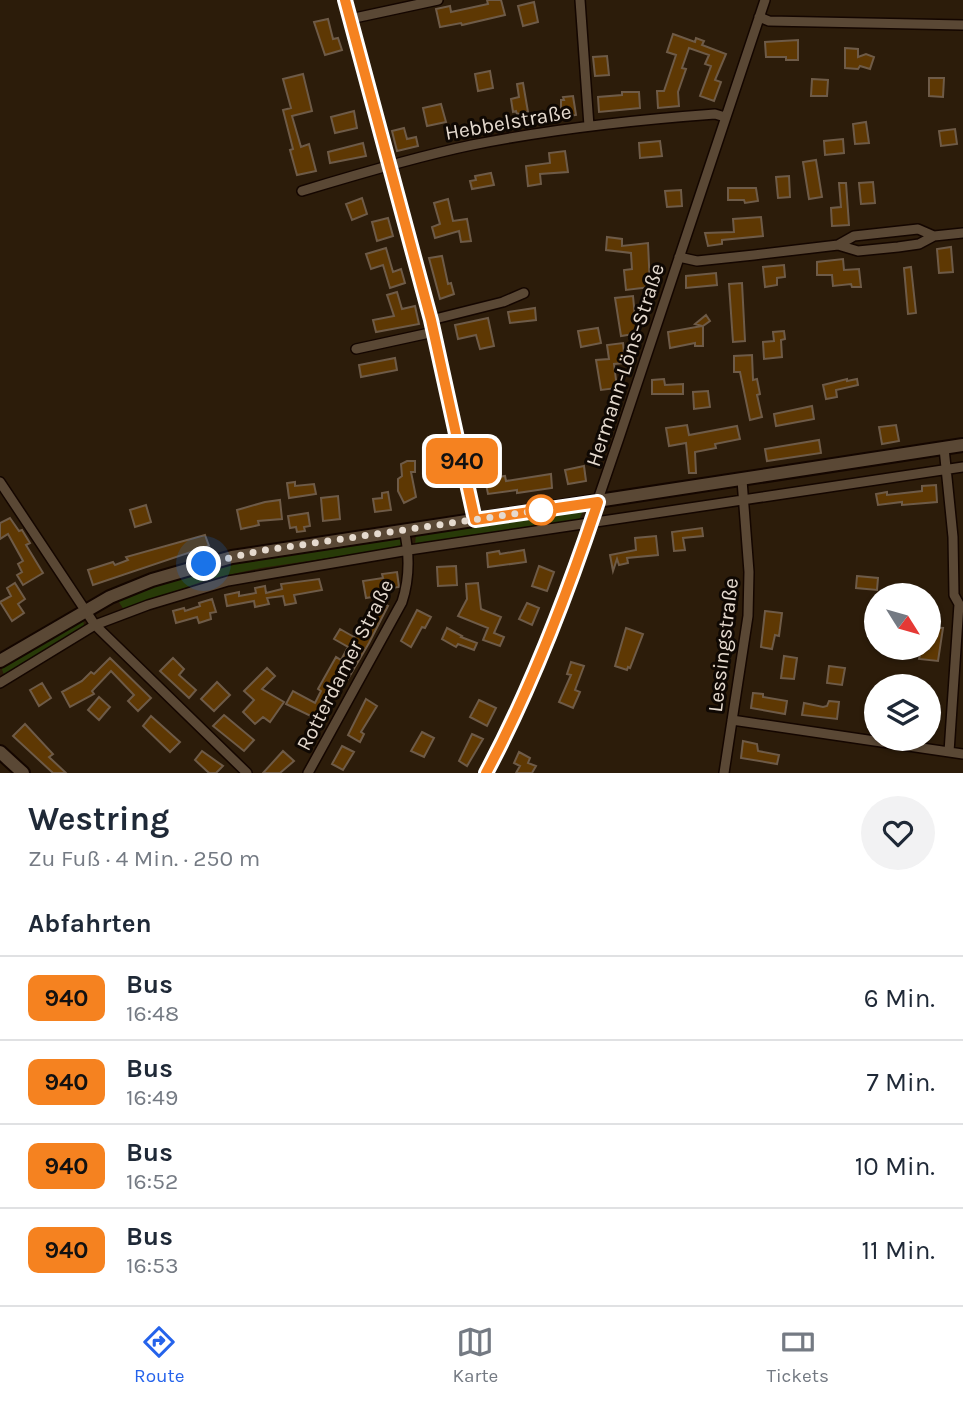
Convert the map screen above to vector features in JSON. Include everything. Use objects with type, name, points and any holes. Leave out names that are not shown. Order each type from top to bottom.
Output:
[{"type":"street","points":[[345,0],[431,320],[475,520]]},
{"type":"street","points":[[350,19],[438,0]]},
{"type":"street","points":[[580,0],[589,126]]},
{"type":"street","name":"Hermann-Löns-Straße","points":[[486,773],[544,648],[591,523],[765,0]]},
{"type":"street","points":[[759,17],[769,21],[963,24]]},
{"type":"street","name":"Hebbelstraße","points":[[302,191],[471,145],[589,126],[715,114],[725,117]]},
{"type":"street","points":[[679,257],[697,261],[838,245],[854,236],[918,229],[934,236]]},
{"type":"street","points":[[838,245],[858,251],[919,244],[934,236],[963,233]]},
{"type":"street","points":[[431,320],[503,302],[524,293]]},
{"type":"street","points":[[356,349],[434,332]]},
{"type":"street","points":[[0,661],[84,610],[133,587],[232,556],[963,445]]},
{"type":"street","points":[[944,448],[953,537],[954,595],[961,604],[949,752]]},
{"type":"street","points":[[0,683],[94,625],[148,605],[228,581],[409,550],[963,467]]},
{"type":"street","name":"Lessingstraße","points":[[724,773],[748,616],[749,572],[743,480]]},
{"type":"street","points":[[0,482],[94,625],[247,773]]},
{"type":"street","name":"Rotterdamer Straße","points":[[308,773],[402,602],[409,582],[409,550],[404,530]]},
{"type":"street","points":[[732,720],[963,754]]},
{"type":"street","points":[[0,752],[23,773]]},
{"type":"green space","points":[[584,509],[579,520],[415,546],[416,533]]},
{"type":"green space","points":[[402,535],[403,547],[261,568],[209,579],[124,610],[117,599],[206,566]]},
{"type":"green space","points":[[83,617],[84,626],[4,675],[0,664]]},
{"type":"building","points":[[487,0],[501,0],[505,15],[440,27],[436,9],[450,6],[451,12],[488,4]]},
{"type":"building","points":[[534,2],[538,22],[523,26],[518,6]]},
{"type":"building","points":[[328,19],[333,39],[338,38],[342,50],[325,55],[314,22]]},
{"type":"building","points":[[673,34],[695,42],[696,38],[704,41],[702,45],[726,54],[715,80],[721,82],[714,101],[700,96],[711,66],[705,64],[709,55],[689,48],[682,68],[686,69],[678,92],[679,106],[658,108],[657,91],[664,91],[676,55],[667,52]]},
{"type":"building","points":[[798,40],[798,60],[766,57],[765,42]]},
{"type":"building","points":[[845,48],[858,49],[858,57],[866,54],[874,57],[870,69],[860,66],[858,69],[845,68]]},
{"type":"building","points":[[607,56],[609,75],[595,76],[593,57]]},
{"type":"building","points":[[490,71],[493,88],[478,91],[475,74]]},
{"type":"building","points":[[303,74],[312,111],[292,116],[301,147],[309,144],[316,171],[297,175],[283,110],[291,108],[283,79]]},
{"type":"building","points":[[929,78],[944,78],[943,97],[929,96]]},
{"type":"building","points":[[812,79],[828,80],[827,96],[811,96]]},
{"type":"building","points":[[523,83],[528,112],[517,114],[516,111],[513,112],[511,99],[519,97],[517,84]]},
{"type":"building","points":[[622,92],[639,92],[640,108],[599,112],[598,97],[622,95]]},
{"type":"building","points":[[573,96],[576,115],[561,117],[561,100],[564,100],[563,97]]},
{"type":"building","points":[[441,104],[446,122],[427,126],[423,108]]},
{"type":"building","points":[[354,111],[357,128],[335,133],[331,117]]},
{"type":"building","points":[[866,122],[869,143],[855,144],[853,124]]},
{"type":"building","points":[[404,128],[407,139],[416,137],[418,146],[397,151],[392,131]]},
{"type":"building","points":[[955,129],[957,144],[941,146],[939,131]]},
{"type":"building","points":[[843,139],[844,153],[825,155],[824,141]]},
{"type":"building","points":[[660,141],[662,156],[640,158],[639,143]]},
{"type":"building","points":[[363,143],[366,156],[330,163],[328,152]]},
{"type":"building","points":[[565,151],[568,172],[540,174],[541,184],[528,186],[526,166],[550,163],[549,153]]},
{"type":"building","points":[[816,160],[822,197],[809,199],[803,162]]},
{"type":"building","points":[[491,173],[494,185],[472,189],[470,181],[476,180],[475,176]]},
{"type":"building","points":[[789,176],[790,197],[778,198],[776,177]]},
{"type":"building","points":[[873,182],[875,203],[861,204],[859,183]]},
{"type":"building","points":[[839,183],[846,183],[849,225],[832,226],[831,208],[841,207]]},
{"type":"building","points":[[728,188],[756,188],[758,201],[745,203],[744,200],[728,200]]},
{"type":"building","points":[[681,190],[682,206],[667,207],[665,191]]},
{"type":"building","points":[[362,198],[367,214],[352,220],[346,204]]},
{"type":"building","points":[[448,199],[453,221],[467,219],[471,241],[461,242],[459,231],[435,238],[432,227],[440,224],[434,203]]},
{"type":"building","points":[[761,217],[763,236],[722,240],[722,244],[708,246],[705,233],[734,232],[733,219]]},
{"type":"building","points":[[388,218],[393,236],[377,241],[372,222]]},
{"type":"building","points":[[607,237],[622,239],[622,246],[648,243],[650,287],[626,290],[624,270],[632,269],[631,253],[606,250]]},
{"type":"building","points":[[951,247],[953,272],[939,273],[937,249]]},
{"type":"building","points":[[386,248],[393,272],[401,269],[405,283],[390,288],[383,265],[371,269],[366,254]]},
{"type":"building","points":[[442,256],[448,284],[451,283],[454,294],[440,299],[429,258]]},
{"type":"building","points":[[843,259],[844,270],[859,269],[861,287],[852,287],[851,284],[833,286],[832,275],[817,275],[817,262]]},
{"type":"building","points":[[784,265],[785,277],[777,278],[777,285],[765,287],[763,267]]},
{"type":"building","points":[[911,267],[916,313],[908,314],[904,268]]},
{"type":"building","points":[[716,273],[717,285],[686,288],[686,276]]},
{"type":"building","points":[[742,283],[745,341],[733,342],[729,284]]},
{"type":"building","points":[[397,292],[402,309],[415,306],[419,324],[376,332],[373,320],[394,316],[387,295]]},
{"type":"building","points":[[633,296],[640,333],[621,336],[615,298]]},
{"type":"building","points":[[535,308],[536,320],[510,323],[508,312]]},
{"type":"building","points":[[706,315],[710,321],[703,326],[703,346],[695,346],[695,343],[670,348],[668,332],[702,326],[695,324]]},
{"type":"building","points":[[488,318],[494,346],[480,349],[476,335],[458,339],[455,325]]},
{"type":"building","points":[[598,328],[601,343],[581,347],[578,331]]},
{"type":"building","points":[[784,331],[785,339],[781,340],[782,357],[764,359],[763,342],[774,341],[773,332]]},
{"type":"building","points":[[623,343],[625,363],[614,364],[617,388],[601,390],[596,360],[609,359],[607,345]]},
{"type":"building","points":[[752,355],[753,380],[757,379],[762,417],[750,420],[740,372],[734,372],[734,356]]},
{"type":"building","points":[[395,358],[397,370],[361,377],[359,365]]},
{"type":"building","points":[[664,379],[665,385],[683,384],[683,394],[652,394],[652,380]]},
{"type":"building","points":[[857,379],[858,385],[836,390],[837,397],[826,399],[823,385]]},
{"type":"building","points":[[708,391],[710,407],[694,409],[693,392]]},
{"type":"building","points":[[812,406],[814,419],[776,426],[774,414]]},
{"type":"building","points":[[687,425],[689,435],[737,426],[740,439],[715,444],[716,448],[695,452],[696,473],[689,473],[686,443],[669,446],[666,428]]},
{"type":"building","points":[[896,425],[899,441],[882,444],[879,427]]},
{"type":"building","points":[[819,440],[821,453],[767,461],[765,449]]},
{"type":"building","points":[[415,461],[415,472],[411,472],[416,497],[404,503],[398,491],[398,479],[402,476],[401,464]]},
{"type":"building","points":[[584,466],[586,481],[568,484],[565,470]]},
{"type":"building","points":[[551,474],[552,488],[517,493],[517,490],[488,494],[485,479],[505,476],[506,481]]},
{"type":"building","points":[[295,482],[295,486],[314,484],[316,494],[289,498],[287,483]]},
{"type":"building","points":[[936,485],[937,502],[878,505],[876,494],[922,491],[922,486]]},
{"type":"building","points":[[388,492],[391,510],[375,512],[373,499],[382,498],[382,493]]},
{"type":"building","points":[[338,496],[340,519],[323,521],[321,498]]},
{"type":"building","points":[[280,500],[282,519],[258,521],[259,525],[241,529],[237,510]]},
{"type":"building","points":[[146,505],[151,522],[135,527],[130,510]]},
{"type":"building","points":[[308,513],[310,526],[304,527],[305,531],[297,532],[296,527],[290,528],[288,516]]},
{"type":"building","points":[[10,518],[30,543],[26,545],[43,573],[23,585],[17,575],[22,572],[18,564],[23,561],[8,534],[0,539],[0,523]]},
{"type":"building","points":[[702,528],[703,536],[683,538],[685,550],[674,551],[672,532]]},
{"type":"building","points":[[205,535],[209,546],[93,585],[88,570],[113,562],[115,565],[128,560],[126,557]]},
{"type":"building","points":[[656,536],[658,555],[627,558],[628,563],[619,565],[617,559],[613,571],[610,555],[636,550],[635,538]]},
{"type":"building","points":[[524,550],[526,562],[488,567],[487,553]]},
{"type":"building","points":[[456,566],[457,585],[438,586],[437,567]]},
{"type":"building","points":[[539,566],[554,572],[547,591],[532,586]]},
{"type":"building","points":[[397,572],[399,587],[378,590],[378,596],[366,598],[363,581],[383,578],[382,574]]},
{"type":"building","points":[[857,576],[878,578],[878,583],[864,583],[864,589],[856,588]]},
{"type":"building","points":[[319,579],[322,590],[294,595],[296,603],[285,605],[283,596],[267,598],[269,604],[255,607],[254,601],[227,606],[225,595],[256,593],[255,588],[265,586],[266,593],[282,589],[281,584]]},
{"type":"building","points":[[15,583],[25,599],[18,604],[24,613],[12,621],[0,602],[11,596],[7,588]]},
{"type":"building","points":[[478,583],[481,609],[501,617],[494,633],[504,637],[500,646],[483,640],[488,628],[458,616],[467,599],[466,584]]},
{"type":"building","points":[[212,599],[216,612],[210,613],[211,619],[199,623],[197,617],[176,623],[173,611],[184,608],[185,611]]},
{"type":"building","points":[[381,602],[388,606],[348,679],[342,676],[324,707],[328,709],[321,721],[286,704],[293,691],[315,703],[321,691],[318,689],[336,657],[341,660],[348,647],[334,639],[340,629],[357,636],[368,616],[373,619]]},
{"type":"building","points":[[527,603],[539,608],[532,625],[519,619]]},
{"type":"building","points":[[417,610],[431,617],[411,647],[401,641]]},
{"type":"building","points":[[765,611],[782,613],[779,636],[775,635],[772,649],[761,647]]},
{"type":"building","points":[[447,628],[477,643],[474,650],[458,644],[456,647],[442,639]]},
{"type":"building","points":[[626,628],[643,634],[627,670],[615,666]]},
{"type":"building","points":[[784,656],[797,658],[794,679],[781,678]]},
{"type":"building","points":[[110,658],[151,698],[138,711],[128,701],[134,695],[111,671],[92,691],[94,694],[70,707],[62,692],[82,681],[91,672],[94,674]]},
{"type":"building","points":[[173,658],[184,669],[179,675],[196,690],[189,698],[160,671]]},
{"type":"building","points":[[571,662],[584,666],[575,690],[580,692],[573,708],[559,702],[571,675],[567,674]]},
{"type":"building","points":[[829,666],[845,668],[842,685],[827,683]]},
{"type":"building","points":[[267,668],[275,676],[262,689],[284,702],[270,722],[263,717],[255,724],[243,712],[254,700],[244,691]]},
{"type":"building","points":[[217,682],[230,695],[214,711],[201,699]]},
{"type":"building","points":[[42,683],[51,698],[39,706],[30,690]]},
{"type":"building","points":[[753,693],[787,701],[785,714],[751,708]]},
{"type":"building","points":[[99,697],[110,707],[99,720],[88,710]]},
{"type":"building","points":[[366,699],[377,706],[361,732],[364,734],[360,742],[348,735]]},
{"type":"building","points":[[479,700],[496,708],[487,726],[470,717]]},
{"type":"building","points":[[829,701],[839,702],[837,719],[802,715],[804,703],[823,707],[827,706]]},
{"type":"building","points":[[224,715],[254,740],[244,751],[213,726]]},
{"type":"building","points":[[151,716],[180,742],[170,752],[143,726]]},
{"type":"building","points":[[25,724],[53,754],[49,757],[66,773],[53,773],[13,736]]},
{"type":"building","points":[[422,732],[434,738],[424,757],[411,751]]},
{"type":"building","points":[[472,734],[483,739],[467,766],[459,761]]},
{"type":"building","points":[[743,741],[757,744],[758,751],[779,755],[777,764],[741,758]]},
{"type":"building","points":[[342,746],[354,752],[343,770],[332,764]]},
{"type":"building","points":[[202,751],[223,766],[216,773],[209,773],[195,760]]},
{"type":"building","points":[[283,751],[294,761],[280,773],[263,773]]},
{"type":"building","points":[[519,752],[530,758],[528,763],[536,766],[532,773],[516,773],[520,766],[514,763]]},
{"type":"bus line","name":"940","points":[[345,0],[431,320],[475,520],[598,502],[544,648],[486,773]]},
{"type":"route","points":[[204,564],[259,551],[541,510]]}]
